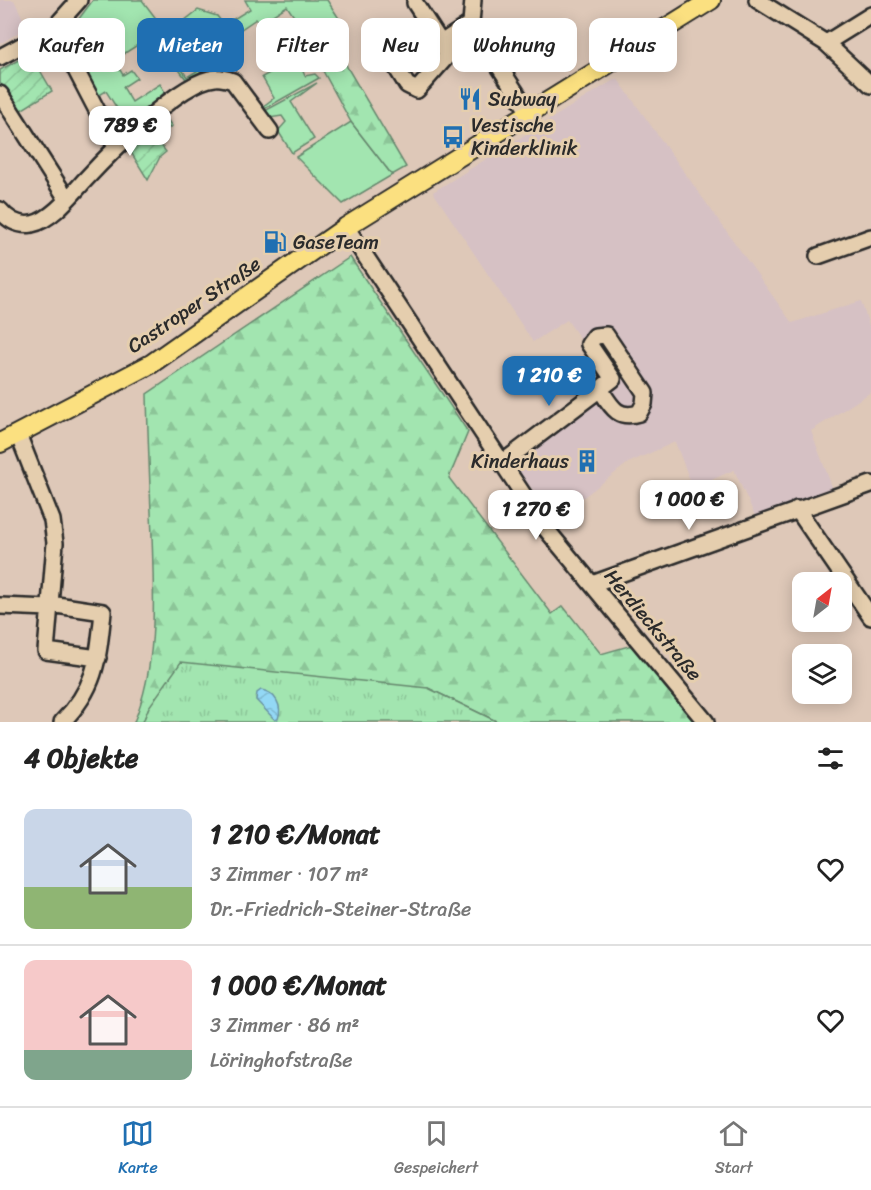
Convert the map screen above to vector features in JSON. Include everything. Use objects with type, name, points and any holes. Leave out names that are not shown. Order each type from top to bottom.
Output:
[{"type":"main road","name":"Castroper Straße","points":[[0,443],[151,364],[345,227],[528,111],[711,0]]},
{"type":"street","points":[[63,18],[79,0]]},
{"type":"street","points":[[471,18],[473,0]]},
{"type":"street","points":[[758,0],[826,43],[871,85]]},
{"type":"street","points":[[415,3],[448,55],[440,64]]},
{"type":"street","points":[[826,43],[871,15]]},
{"type":"street","points":[[441,43],[452,36]]},
{"type":"street","points":[[0,57],[18,47]]},
{"type":"street","points":[[77,72],[116,147]]},
{"type":"street","points":[[399,72],[407,84],[417,90],[433,72]]},
{"type":"street","points":[[503,72],[528,111]]},
{"type":"street","points":[[2,212],[17,224],[33,224],[44,219],[68,199],[116,147],[171,100],[215,78],[233,81],[270,131]]},
{"type":"street","points":[[0,94],[68,199]]},
{"type":"street","name":"Herdieckstraße","points":[[345,227],[546,529],[706,722]]},
{"type":"street","points":[[818,256],[871,237]]},
{"type":"street","points":[[501,463],[600,389],[613,380],[590,344],[595,336],[606,335],[645,393],[644,404],[639,413],[628,417],[616,413],[600,389]]},
{"type":"street","points":[[18,434],[52,520],[56,543],[46,651],[98,658]]},
{"type":"street","points":[[592,584],[797,508],[871,484]]},
{"type":"street","points":[[797,508],[871,617]]},
{"type":"street","points":[[0,606],[50,606],[103,612],[98,658],[88,689],[62,722]]},
{"type":"shaded area","points":[[0,0],[14,0],[23,18],[18,18],[18,33],[0,44]]},
{"type":"shaded area","points":[[617,78],[792,323],[861,301],[871,332],[871,392],[811,431],[834,492],[756,518],[734,470],[693,488],[675,442],[628,463],[554,520],[514,464],[613,385],[567,320],[533,342],[433,192]]},
{"type":"green space","points":[[93,0],[142,0],[156,18],[137,18],[137,45],[125,53],[125,18],[80,18]]},
{"type":"green space","points":[[245,0],[327,0],[339,18],[295,18],[287,6],[268,18],[256,18],[244,27],[244,18],[235,18],[250,9]]},
{"type":"green space","points":[[198,10],[219,18],[188,18]]},
{"type":"green space","points":[[18,60],[18,72],[41,72],[52,91],[18,112],[0,83],[0,70]]},
{"type":"green space","points":[[131,70],[137,78],[123,87],[132,102],[160,84],[165,92],[121,132],[110,119],[120,113],[106,91],[98,96],[85,72],[121,72],[123,75]]},
{"type":"green space","points":[[349,70],[406,167],[392,175],[351,122],[324,72]]},
{"type":"green space","points":[[181,72],[184,72],[187,77],[195,72],[200,72],[201,80],[188,82]]},
{"type":"green space","points":[[206,72],[236,74],[234,77],[209,76]]},
{"type":"green space","points":[[271,72],[303,72],[305,76],[315,74],[319,78],[259,112],[258,110],[274,98],[262,77]]},
{"type":"green space","points":[[317,83],[291,102],[314,139],[292,153],[278,131],[286,122],[282,116],[269,118],[261,113]]},
{"type":"green space","points":[[163,114],[172,126],[155,137],[166,152],[160,157],[148,180],[127,146]]},
{"type":"green space","points":[[351,122],[392,175],[343,204],[296,157]]},
{"type":"green space","points":[[350,257],[468,432],[449,478],[552,614],[563,606],[601,654],[632,645],[698,722],[498,722],[428,688],[149,707],[143,722],[134,722],[147,677],[153,630],[147,394]]},
{"type":"green space","points":[[181,662],[428,688],[498,722],[143,722],[149,707]]},
{"type":"water","points":[[261,690],[266,691],[277,700],[278,719],[275,720],[256,700],[257,693]]},
{"type":"place","name":"Subway","points":[[470,99]]},
{"type":"place","name":"Vestische Kinderklinik","points":[[453,137]]},
{"type":"place","name":"GaseTeam","points":[[275,242]]},
{"type":"place","name":"Kinderhaus","points":[[587,461]]}]
